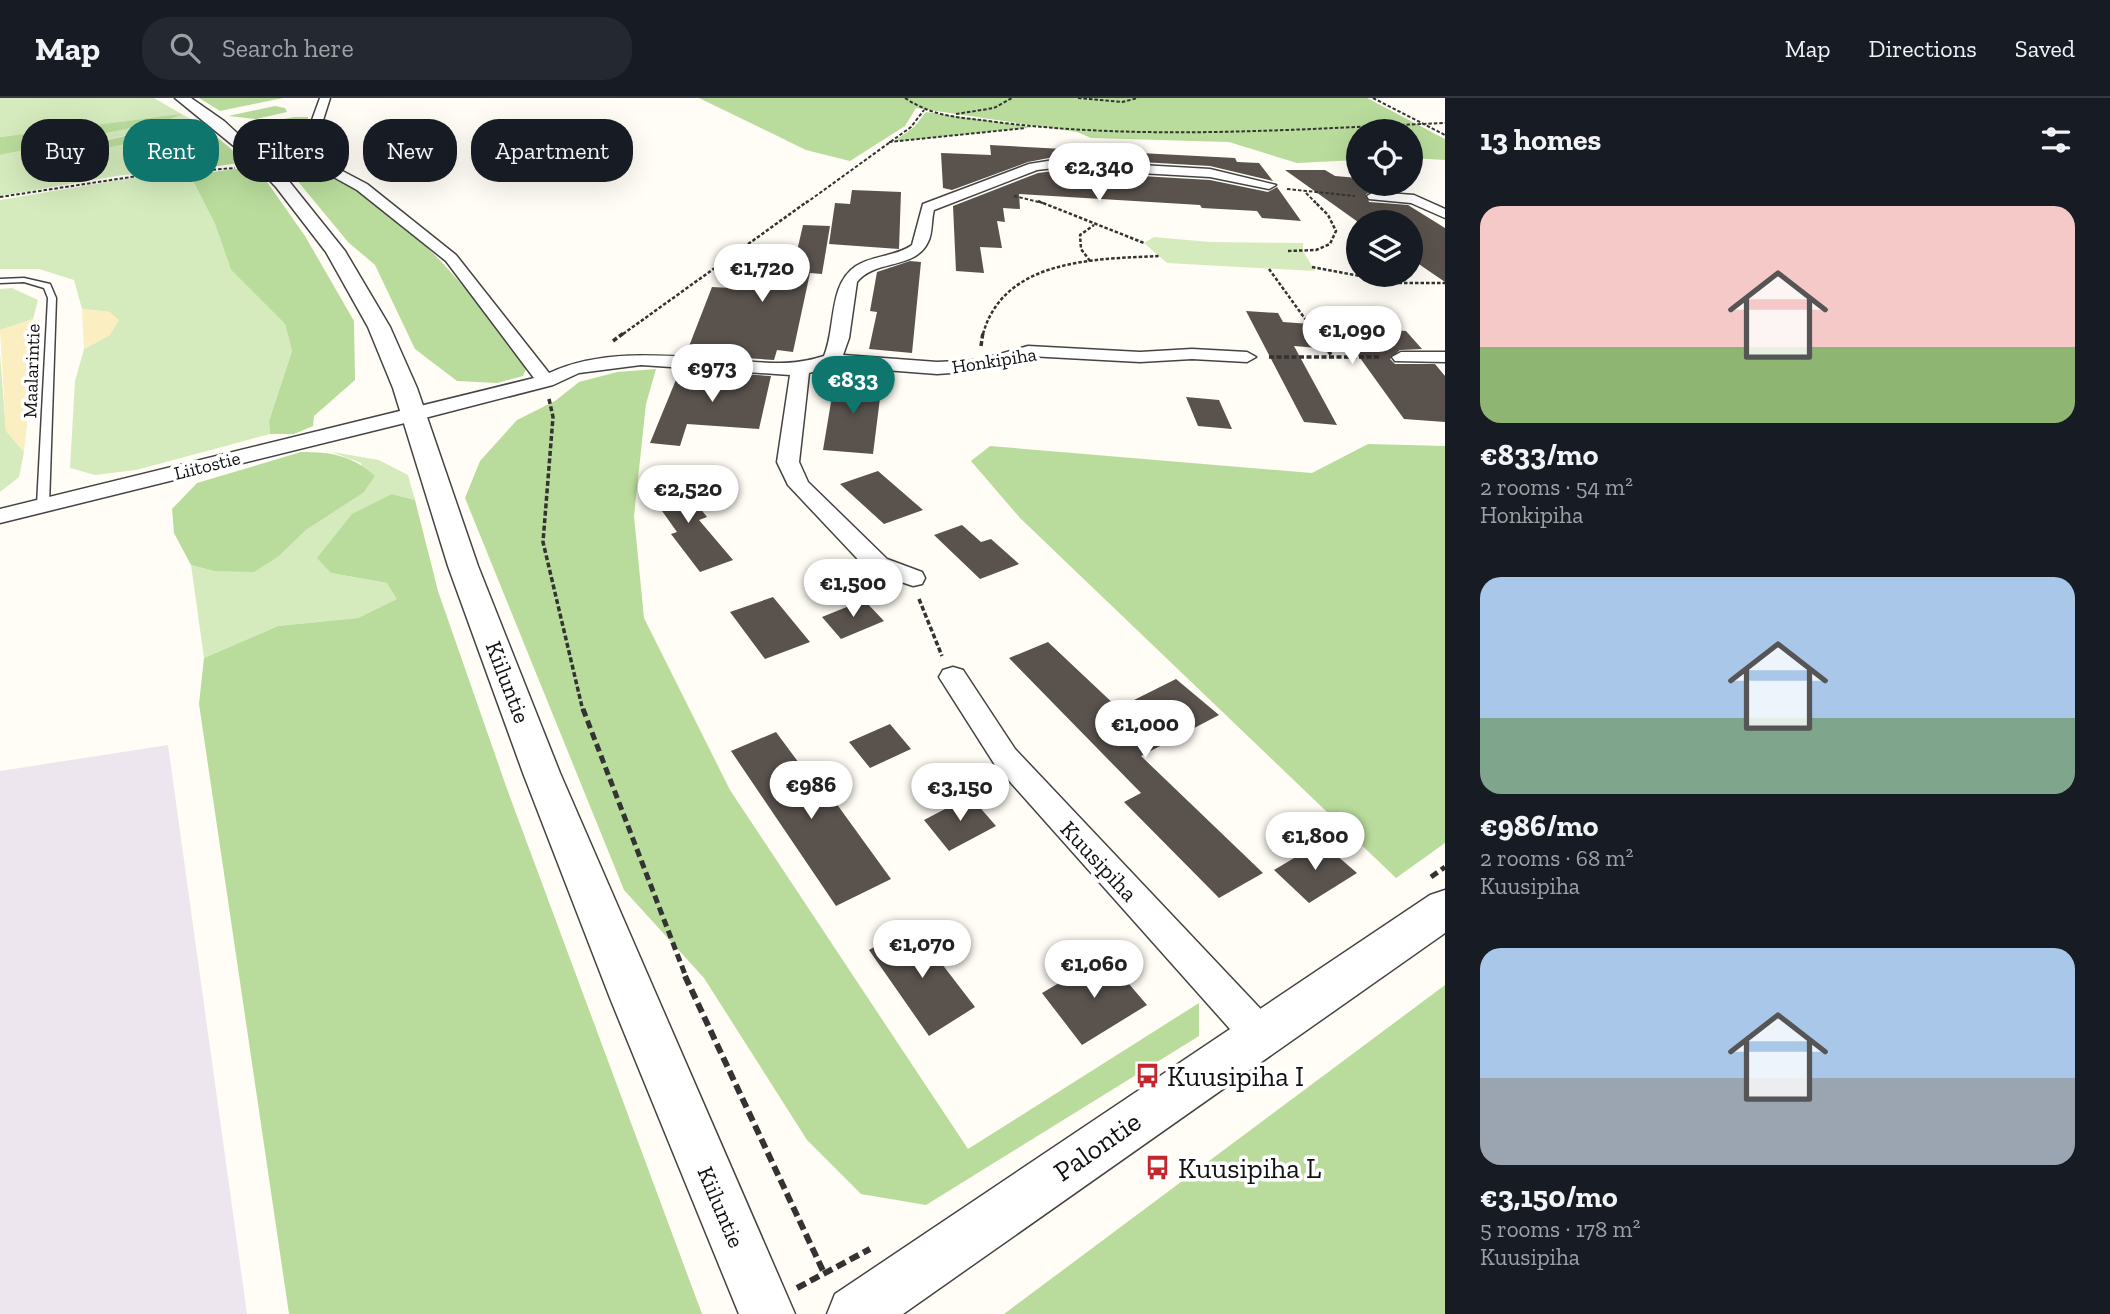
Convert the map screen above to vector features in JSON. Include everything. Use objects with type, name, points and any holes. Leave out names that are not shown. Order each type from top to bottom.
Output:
[{"type":"street","name":"Kiiluntie","points":[[183,98],[233,137]]},
{"type":"street","points":[[318,119],[325,98]]},
{"type":"street","points":[[832,360],[841,337],[852,277],[867,265],[916,250],[924,236],[923,217],[928,207],[1034,167],[1055,164],[1210,173],[1269,185]]},
{"type":"street","points":[[349,180],[362,187],[451,258],[546,381]]},
{"type":"street","name":"Kiiluntie","points":[[284,182],[329,242],[371,310],[414,415],[450,529],[555,806],[767,1314]]},
{"type":"street","points":[[1382,196],[1414,200],[1445,214]]},
{"type":"street","name":"Honkipiha","points":[[414,415],[546,381],[575,368],[641,360],[800,370],[832,360],[937,368],[980,365],[1028,351],[1140,358],[1192,354],[1247,357]]},
{"type":"street","points":[[1402,357],[1445,357]]},
{"type":"street","points":[[800,370],[788,462],[791,473],[799,485],[878,565],[913,578]]},
{"type":"street","name":"Liitostie","points":[[0,516],[414,415]]},
{"type":"street","name":"Kuusipiha","points":[[953,677],[1005,757],[1259,1034]]},
{"type":"street","name":"Palontie","points":[[855,1314],[1259,1034],[1445,909]]},
{"type":"lane","name":"Maalarintie","points":[[0,281],[37,282],[47,286],[52,298],[43,505]]},
{"type":"path","points":[[905,98],[924,110],[1037,127],[1225,132],[1346,127]]},
{"type":"path","points":[[948,115],[994,108],[1012,98]]},
{"type":"path","points":[[1078,98],[1122,102],[1138,98]]},
{"type":"path","points":[[1373,98],[1413,119]]},
{"type":"path","points":[[575,368],[911,127],[924,110]]},
{"type":"path","points":[[1423,124],[1445,122]]},
{"type":"path","points":[[1423,124],[1445,135]]},
{"type":"path","points":[[889,142],[1037,127]]},
{"type":"path","points":[[0,197],[144,175],[233,166]]},
{"type":"path","points":[[1269,185],[1306,193],[1346,194]]},
{"type":"path","points":[[985,186],[1009,195],[1036,200],[1144,243]]},
{"type":"path","points":[[1288,251],[1323,247],[1330,244],[1336,231],[1328,215],[1306,193]]},
{"type":"path","points":[[1090,261],[1081,249],[1080,235],[1094,225]]},
{"type":"path","points":[[980,365],[981,328],[1006,295],[1041,272],[1068,263],[1160,256]]},
{"type":"path","points":[[1312,267],[1397,283],[1445,283]]},
{"type":"path","points":[[1269,269],[1332,357]]},
{"type":"path","points":[[1247,357],[1402,357]]},
{"type":"path","points":[[546,381],[553,417],[543,542],[585,718],[687,981],[824,1273]]},
{"type":"path","points":[[913,578],[928,627],[953,677]]},
{"type":"shaded area","points":[[168,745],[247,1314],[0,1314],[0,771]]},
{"type":"green space","points":[[0,98],[154,98],[190,119],[169,119],[178,115],[123,119],[123,122],[109,124],[109,119],[21,119],[21,134],[0,137]]},
{"type":"green space","points":[[199,98],[283,98],[220,111]]},
{"type":"green space","points":[[699,98],[1367,98],[1407,119],[1346,119],[1346,161],[1297,163],[1229,142],[1091,138],[1077,132],[916,108],[905,126],[850,161],[806,150]]},
{"type":"green space","points":[[275,106],[285,108],[287,112],[256,119],[228,116]]},
{"type":"green space","points":[[926,112],[1035,127],[893,142],[914,127]]},
{"type":"green space","points":[[182,114],[170,119],[142,119]]},
{"type":"green space","points":[[294,117],[308,117],[308,119],[284,119]]},
{"type":"green space","points":[[123,121],[123,130],[109,133],[109,123]]},
{"type":"green space","points":[[1423,127],[1445,139],[1445,160],[1423,159]]},
{"type":"green space","points":[[123,130],[123,136],[109,139],[109,133]]},
{"type":"green space","points":[[21,134],[21,151],[0,155],[0,137]]},
{"type":"green space","points":[[123,136],[123,144],[109,148],[109,140]]},
{"type":"green space","points":[[219,139],[233,151],[233,164],[219,166]]},
{"type":"green space","points":[[123,140],[122,175],[109,177],[109,143]]},
{"type":"green space","points":[[21,151],[21,182],[81,182],[0,196],[0,155]]},
{"type":"green space","points":[[233,169],[233,182],[267,182],[305,236],[354,321],[355,380],[314,416],[313,426],[294,434],[270,434],[269,421],[292,351],[285,324],[231,270],[215,224],[194,182],[219,182],[219,171]]},
{"type":"green space","points":[[123,179],[123,182],[194,182],[215,224],[231,270],[285,324],[292,351],[269,421],[270,434],[136,470],[95,475],[70,468],[75,381],[84,349],[110,335],[110,312],[82,309],[74,280],[39,269],[0,269],[0,200]]},
{"type":"green space","points":[[298,182],[342,182],[365,196],[418,238],[485,313],[527,367],[523,376],[497,383],[457,381],[415,349],[375,265],[348,242]]},
{"type":"green space","points":[[1154,237],[1210,242],[1303,243],[1303,251],[1315,271],[1167,263],[1144,243]]},
{"type":"green space","points":[[12,288],[38,300],[33,319],[0,330],[0,289]]},
{"type":"green space","points":[[0,354],[6,431],[24,452],[19,477],[0,492]]},
{"type":"green space","points":[[656,369],[646,404],[634,516],[644,618],[730,790],[968,1149],[1199,1003],[1199,1036],[926,1205],[861,1194],[807,1140],[704,978],[624,890],[465,498],[480,461],[517,420],[555,401],[579,382],[617,372]]},
{"type":"green space","points":[[1368,444],[1445,446],[1445,843],[1396,878],[1020,518],[971,461],[990,446],[1312,473]]},
{"type":"green space","points":[[301,452],[341,456],[358,463],[375,476],[363,493],[306,530],[279,556],[254,572],[214,571],[191,565],[174,533],[172,509],[197,483]]},
{"type":"green space","points":[[332,452],[379,460],[408,475],[415,500],[392,494],[331,573],[387,583],[398,599],[358,618],[278,626],[204,658],[191,565],[214,571],[279,556],[306,530],[363,493],[361,463]]},
{"type":"green space","points":[[392,494],[415,500],[438,591],[507,789],[702,1314],[289,1314],[199,704],[204,658],[278,626],[358,618],[397,599],[387,583],[331,573],[317,558],[352,514]]},
{"type":"green space","points":[[1445,985],[1445,1314],[1004,1314]]},
{"type":"sand","points":[[82,309],[110,312],[119,320],[110,335],[84,349]]},
{"type":"sand","points":[[33,319],[36,341],[24,452],[6,431],[0,330]]},
{"type":"building","points":[[990,145],[1235,158],[1237,162],[1259,163],[1273,181],[1210,166],[1054,157],[1028,162],[952,190],[943,188],[941,153],[991,155]]},
{"type":"building","points":[[1285,170],[1325,170],[1335,176],[1346,177],[1346,196],[1367,196],[1369,202],[1408,205],[1416,210],[1346,210],[1346,213]]},
{"type":"building","points":[[1054,171],[1210,180],[1268,192],[1277,187],[1301,221],[1262,218],[1257,211],[1202,208],[1200,205],[1019,194],[1020,209],[1003,208],[1005,222],[997,221],[1002,248],[980,247],[984,273],[956,271],[953,206],[1038,173]]},
{"type":"building","points":[[852,190],[901,192],[899,249],[829,244],[835,203],[850,204]]},
{"type":"building","points":[[1423,214],[1445,228],[1445,282],[1423,267]]},
{"type":"building","points":[[803,225],[830,226],[822,274],[810,273],[793,352],[777,350],[774,360],[686,354],[712,287],[748,289],[763,248],[797,251]]},
{"type":"building","points":[[910,261],[921,262],[912,353],[869,349],[877,312],[870,311],[877,272]]},
{"type":"building","points":[[1246,311],[1278,313],[1283,322],[1406,331],[1422,349],[1400,350],[1390,359],[1395,364],[1435,364],[1445,376],[1445,422],[1404,419],[1355,351],[1294,346],[1337,425],[1304,422]]},
{"type":"building","points":[[680,370],[771,376],[759,429],[687,424],[680,446],[650,443]]},
{"type":"building","points":[[835,378],[882,382],[873,454],[823,450]]},
{"type":"building","points":[[1186,397],[1219,400],[1232,429],[1198,426]]},
{"type":"building","points":[[878,471],[923,510],[884,524],[840,484]]},
{"type":"building","points":[[676,478],[707,517],[699,520],[733,560],[700,572],[671,534],[677,532],[645,487]]},
{"type":"building","points":[[962,525],[981,542],[991,539],[1019,564],[980,579],[934,535]]},
{"type":"building","points":[[773,597],[810,642],[765,659],[730,612]]},
{"type":"building","points":[[864,600],[884,621],[841,639],[822,617]]},
{"type":"building","points":[[1048,642],[1118,708],[1176,679],[1219,715],[1141,756],[1263,873],[1219,898],[1124,802],[1141,793],[1009,658]]},
{"type":"building","points":[[890,724],[911,749],[870,768],[849,742]]},
{"type":"building","points":[[776,732],[830,805],[836,803],[891,879],[836,906],[731,751]]},
{"type":"building","points":[[970,796],[996,826],[949,851],[924,820]]},
{"type":"building","points":[[1321,842],[1357,873],[1309,903],[1274,870]]},
{"type":"building","points":[[912,925],[975,1007],[929,1036],[869,950]]},
{"type":"building","points":[[1105,956],[1147,1005],[1082,1045],[1042,993]]},
{"type":"place","name":"Kuusipiha I","points":[[1147,1076]]},
{"type":"place","name":"Kuusipiha L","points":[[1158,1168]]}]
